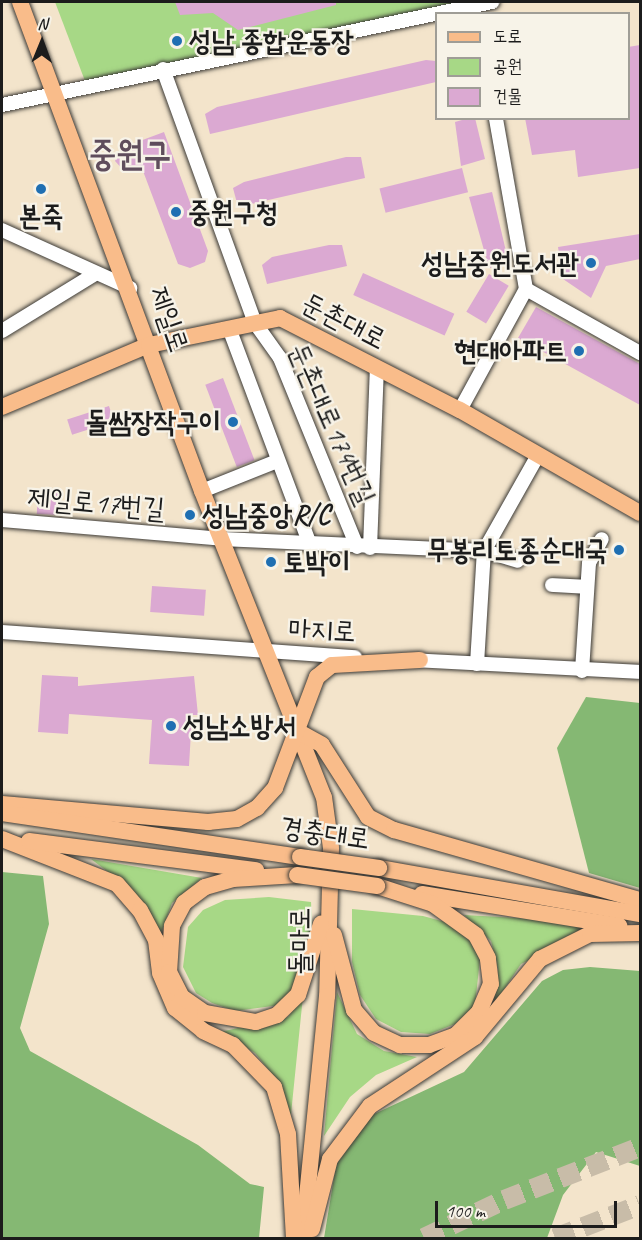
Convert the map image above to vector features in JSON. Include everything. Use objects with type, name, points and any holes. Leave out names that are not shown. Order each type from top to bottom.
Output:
[{"type":"main road","name":"제일로","points":[[20,2],[130,288],[202,491],[269,653]]},
{"type":"main road","name":"둔촌대로","points":[[2,407],[150,345],[280,318],[460,410],[640,513]]},
{"type":"main road","name":"돌마로","points":[[269,653],[324,797],[331,848],[327,902],[323,1060],[303,1239]]},
{"type":"main road","points":[[2,804],[208,822],[237,819],[257,808],[275,788],[299,732],[317,677],[332,665],[420,660]]},
{"type":"main road","points":[[299,732],[322,746],[368,817],[394,830],[640,900]]},
{"type":"main road","name":"경충대로","points":[[2,813],[380,868],[640,914]]},
{"type":"main road","points":[[2,838],[117,884],[140,910],[156,940],[160,973],[175,1008],[203,1031],[233,1044],[274,1087],[288,1134],[294,1239]]},
{"type":"main road","name":"경충대로","points":[[2,838],[377,886],[640,932]]},
{"type":"main road","points":[[297,875],[233,879],[205,887],[184,903],[169,948],[169,972],[182,998],[231,1022],[277,1015],[298,995],[327,902]]},
{"type":"main road","points":[[327,902],[344,984],[354,1010],[374,1034],[400,1045],[429,1045],[456,1035],[479,1012],[492,984],[488,958],[476,935],[433,904],[377,886]]},
{"type":"main road","points":[[310,1239],[330,1159],[370,1106],[475,1037],[540,959],[590,934],[640,932]]},
{"type":"street","points":[[460,12],[476,9],[492,2]]},
{"type":"street","points":[[2,105],[55,91],[163,69],[435,17]]},
{"type":"street","name":"둔촌대로174번길","points":[[163,69],[255,324],[280,358],[364,547]]},
{"type":"street","points":[[460,410],[526,289],[496,120]]},
{"type":"street","points":[[2,230],[94,274],[130,288]]},
{"type":"street","points":[[2,331],[94,274]]},
{"type":"street","points":[[526,289],[640,353]]},
{"type":"street","points":[[229,328],[310,545]]},
{"type":"street","points":[[364,547],[377,368]]},
{"type":"street","points":[[477,664],[484,551],[538,455]]},
{"type":"street","points":[[202,491],[278,461]]},
{"type":"street","name":"제일로17번길","points":[[2,520],[310,545],[484,551],[518,561]]},
{"type":"street","points":[[582,671],[589,563],[602,539]]},
{"type":"street","points":[[552,585],[587,587]]},
{"type":"street","name":"마지로","points":[[2,632],[269,653],[582,671],[640,672]]},
{"type":"green space","name":"성남 종합운동장","points":[[55,2],[485,2],[85,81]]},
{"type":"green space","points":[[586,697],[640,703],[640,888],[589,873],[557,748]]},
{"type":"green space","points":[[91,859],[202,878],[172,903],[159,939],[124,884]]},
{"type":"green space","points":[[2,872],[43,876],[49,924],[20,1028],[30,1051],[198,1145],[250,1184],[264,1187],[259,1238],[2,1238]]},
{"type":"green space","points":[[269,897],[311,902],[313,941],[307,969],[280,1005],[235,1011],[212,1003],[196,993],[183,967],[188,927],[203,910],[225,900]]},
{"type":"green space","points":[[352,909],[423,916],[449,923],[470,939],[480,959],[475,1005],[455,1024],[430,1034],[401,1032],[376,1019],[360,995],[352,962]]},
{"type":"green space","points":[[464,915],[535,919],[594,928],[521,964],[493,1006],[498,969],[491,941]]},
{"type":"green space","points":[[590,967],[640,971],[640,1166],[596,1152],[563,1195],[547,1238],[324,1238],[336,1165],[372,1115],[464,1072],[542,981],[563,970]]},
{"type":"green space","points":[[337,992],[357,1034],[384,1051],[417,1057],[376,1075],[350,1097],[324,1136]]},
{"type":"green space","points":[[303,996],[290,1124],[272,1074],[255,1053],[220,1032],[288,1017]]},
{"type":"building","points":[[175,2],[336,2],[336,5],[238,30],[213,13],[180,15]]},
{"type":"building","points":[[640,45],[640,168],[578,177],[575,150],[532,155],[525,120],[630,120],[630,47]]},
{"type":"building","points":[[426,60],[435,61],[435,82],[210,134],[205,114],[217,107]]},
{"type":"building","points":[[475,120],[485,159],[461,166],[455,122]]},
{"type":"building","name":"중원구청","points":[[164,132],[208,251],[205,262],[190,268],[178,264],[143,171],[125,172],[115,161],[121,148]]},
{"type":"building","points":[[346,157],[361,157],[365,178],[238,207],[233,188],[244,182]]},
{"type":"building","points":[[462,168],[468,192],[386,213],[380,189]]},
{"type":"building","points":[[492,192],[509,264],[489,268],[469,197]]},
{"type":"building","name":"성남중원도서관","points":[[640,234],[640,259],[606,266],[591,298],[563,279],[558,247]]},
{"type":"building","points":[[329,245],[342,245],[347,266],[267,284],[262,265],[272,257]]},
{"type":"building","points":[[363,273],[454,314],[445,336],[353,295]]},
{"type":"building","points":[[489,274],[509,286],[486,324],[466,312]]},
{"type":"building","name":"현대아파트","points":[[536,307],[640,364],[640,405],[518,338]]},
{"type":"building","points":[[223,378],[255,460],[237,467],[205,385]]},
{"type":"building","points":[[109,406],[114,421],[72,435],[67,420]]},
{"type":"building","points":[[38,490],[60,491],[59,515],[37,514]]},
{"type":"building","points":[[152,586],[206,590],[204,616],[150,612]]},
{"type":"building","name":"성남소방서","points":[[42,675],[78,677],[78,686],[194,676],[198,715],[192,715],[189,766],[149,764],[152,720],[69,714],[68,734],[38,732]]},
{"type":"tunnel","points":[[424,1238],[504,1200],[640,1147]]},
{"type":"tunnel","points":[[555,1238],[640,1205]]},
{"type":"place","name":"성남 종합운동장","points":[[177,41]]},
{"type":"place","name":"본죽","points":[[41,189]]},
{"type":"place","name":"중원구청","points":[[176,212]]},
{"type":"place","name":"성남중원도서관","points":[[591,263]]},
{"type":"place","name":"현대아파트","points":[[579,351]]},
{"type":"place","name":"돌쌈장작구이","points":[[233,422]]},
{"type":"place","name":"성남중앙R/C","points":[[190,515]]},
{"type":"place","name":"무봉리토종순대국","points":[[619,550]]},
{"type":"place","name":"토박이","points":[[271,562]]},
{"type":"place","name":"성남소방서","points":[[171,726]]},
{"type":"district","name":"중원구","points":[[130,154]]}]
